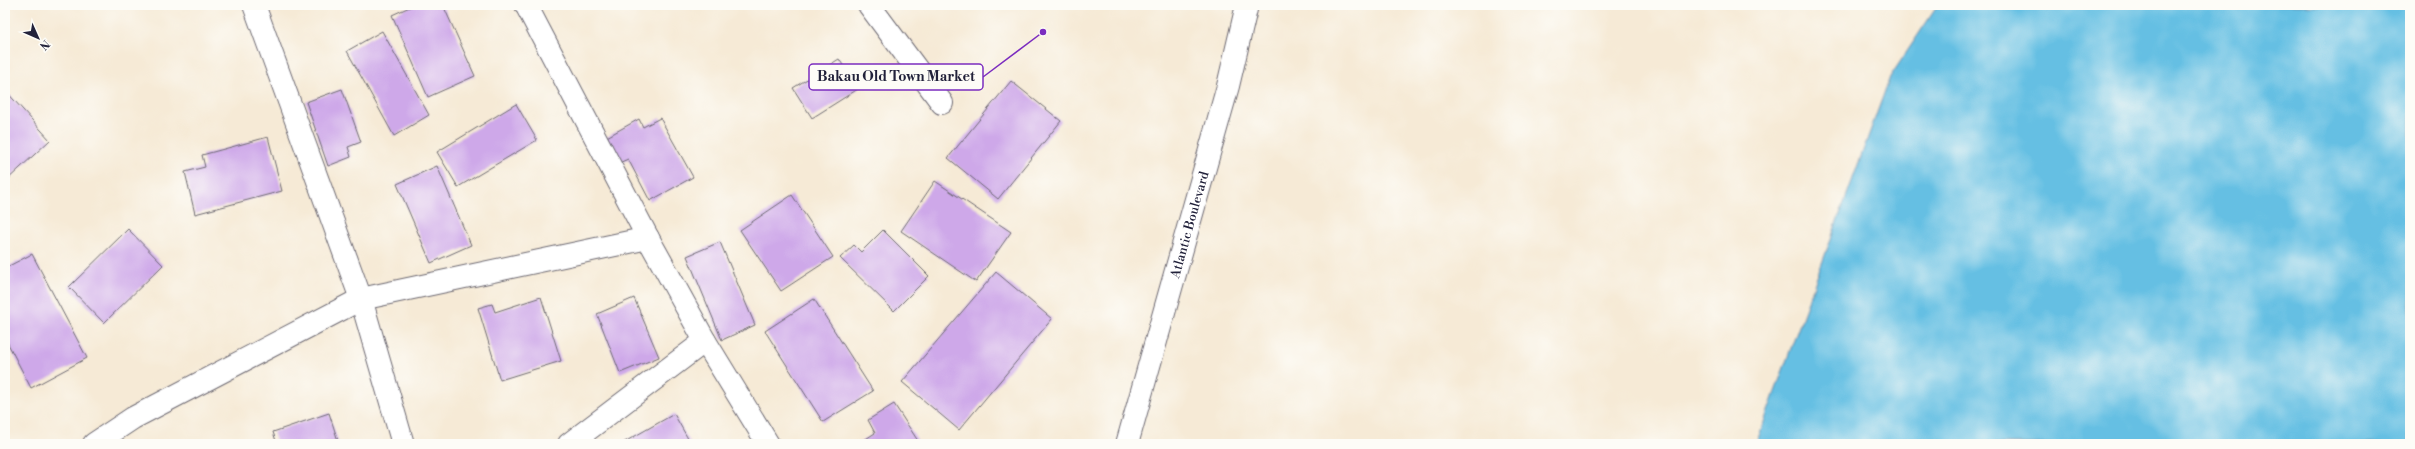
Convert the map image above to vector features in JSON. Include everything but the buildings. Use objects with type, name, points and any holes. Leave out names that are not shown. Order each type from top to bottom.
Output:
[{"type":"street","points":[[254,5],[361,299],[403,444]]},
{"type":"street","points":[[526,5],[648,238],[705,341],[768,444]]},
{"type":"street","points":[[869,5],[942,103]]},
{"type":"street","name":"Atlantic Boulevard","points":[[1127,444],[1226,94],[1247,5]]},
{"type":"street","points":[[94,444],[133,418],[361,299],[648,238]]},
{"type":"street","points":[[569,444],[705,341]]},
{"type":"water","points":[[1938,5],[2410,5],[2410,444],[1756,444],[1890,77]]},
{"type":"place","name":"Bakau Old Town Market","points":[[1043,32]]}]
